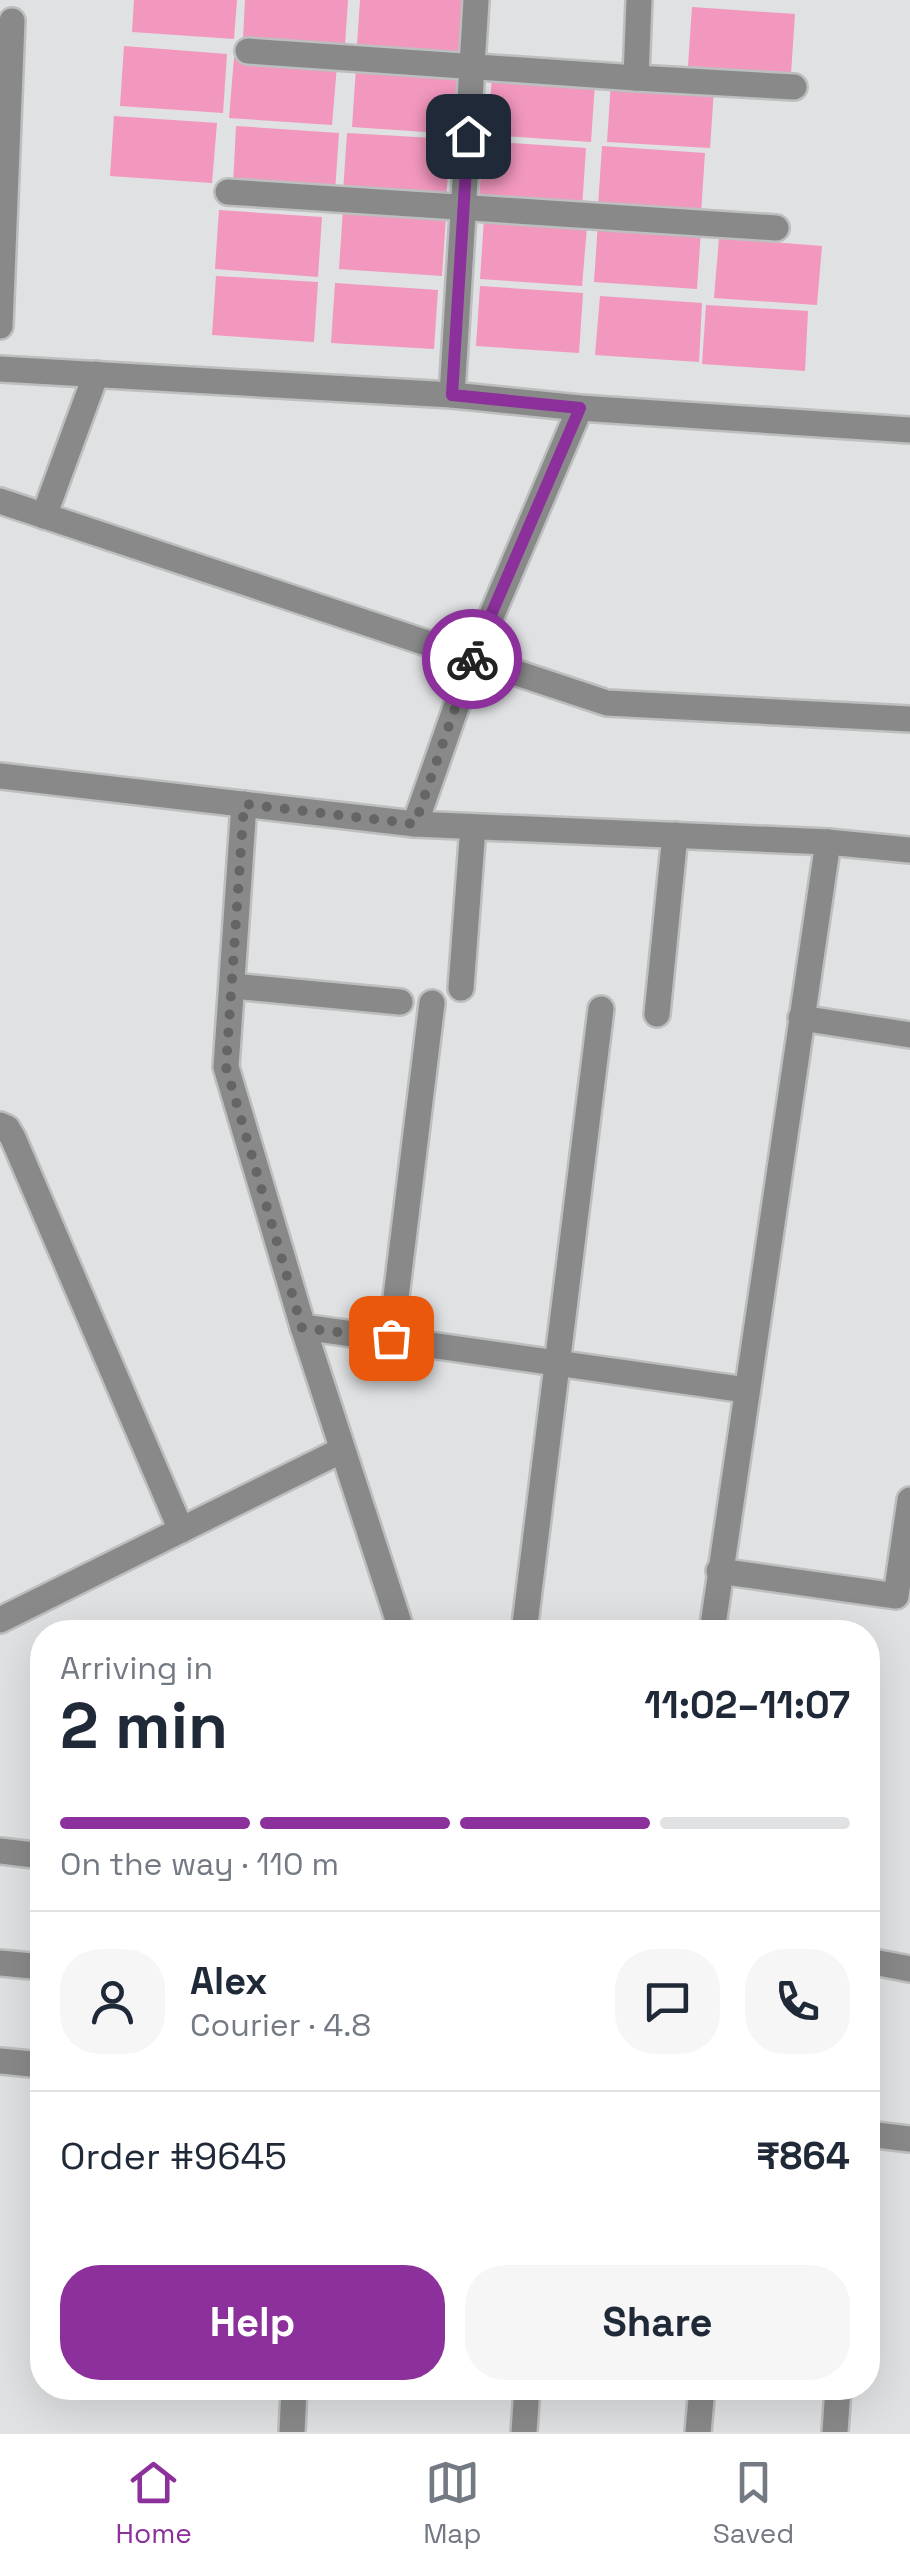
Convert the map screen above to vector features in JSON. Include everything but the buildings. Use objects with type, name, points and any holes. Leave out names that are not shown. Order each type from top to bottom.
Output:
[{"type":"street","points":[[452,395],[476,0]]},
{"type":"street","points":[[636,78],[639,0]]},
{"type":"street","points":[[0,326],[12,21]]},
{"type":"street","points":[[248,52],[794,87]]},
{"type":"street","points":[[228,192],[776,228]]},
{"type":"street","points":[[0,369],[452,395],[580,408],[910,430]]},
{"type":"street","points":[[44,516],[96,374]]},
{"type":"street","points":[[415,824],[472,659],[580,408]]},
{"type":"street","points":[[0,501],[608,703],[910,718]]},
{"type":"street","points":[[0,776],[415,824],[828,842],[910,850]]},
{"type":"street","points":[[244,804],[226,1067],[302,1328],[398,1620]]},
{"type":"street","points":[[460,988],[473,826]]},
{"type":"street","points":[[657,1014],[676,835]]},
{"type":"street","points":[[714,1620],[828,842]]},
{"type":"street","points":[[232,986],[400,1002]]},
{"type":"street","points":[[391,1338],[432,1002]]},
{"type":"street","points":[[525,1620],[601,1009]]},
{"type":"street","points":[[802,1018],[910,1035]]},
{"type":"street","points":[[0,1125],[13,1138],[181,1530]]},
{"type":"street","points":[[302,1328],[746,1390]]},
{"type":"street","points":[[0,1620],[342,1450]]},
{"type":"street","points":[[720,1571],[896,1596],[910,1500]]},
{"type":"street","points":[[0,1850],[30,1854]]},
{"type":"street","points":[[0,1963],[30,1966]]},
{"type":"street","points":[[880,1963],[910,1969]]},
{"type":"street","points":[[0,2061],[30,2064]]},
{"type":"street","points":[[880,2135],[910,2138]]},
{"type":"street","points":[[292,2432],[293,2400]]},
{"type":"street","points":[[524,2432],[526,2400]]},
{"type":"street","points":[[698,2432],[701,2400]]},
{"type":"street","points":[[834,2432],[837,2400]]},
{"type":"way so far","points":[[391,1338],[302,1328],[226,1067],[244,804],[415,824],[472,659]]},
{"type":"route","points":[[468,136],[452,395],[580,408],[472,659]]}]
